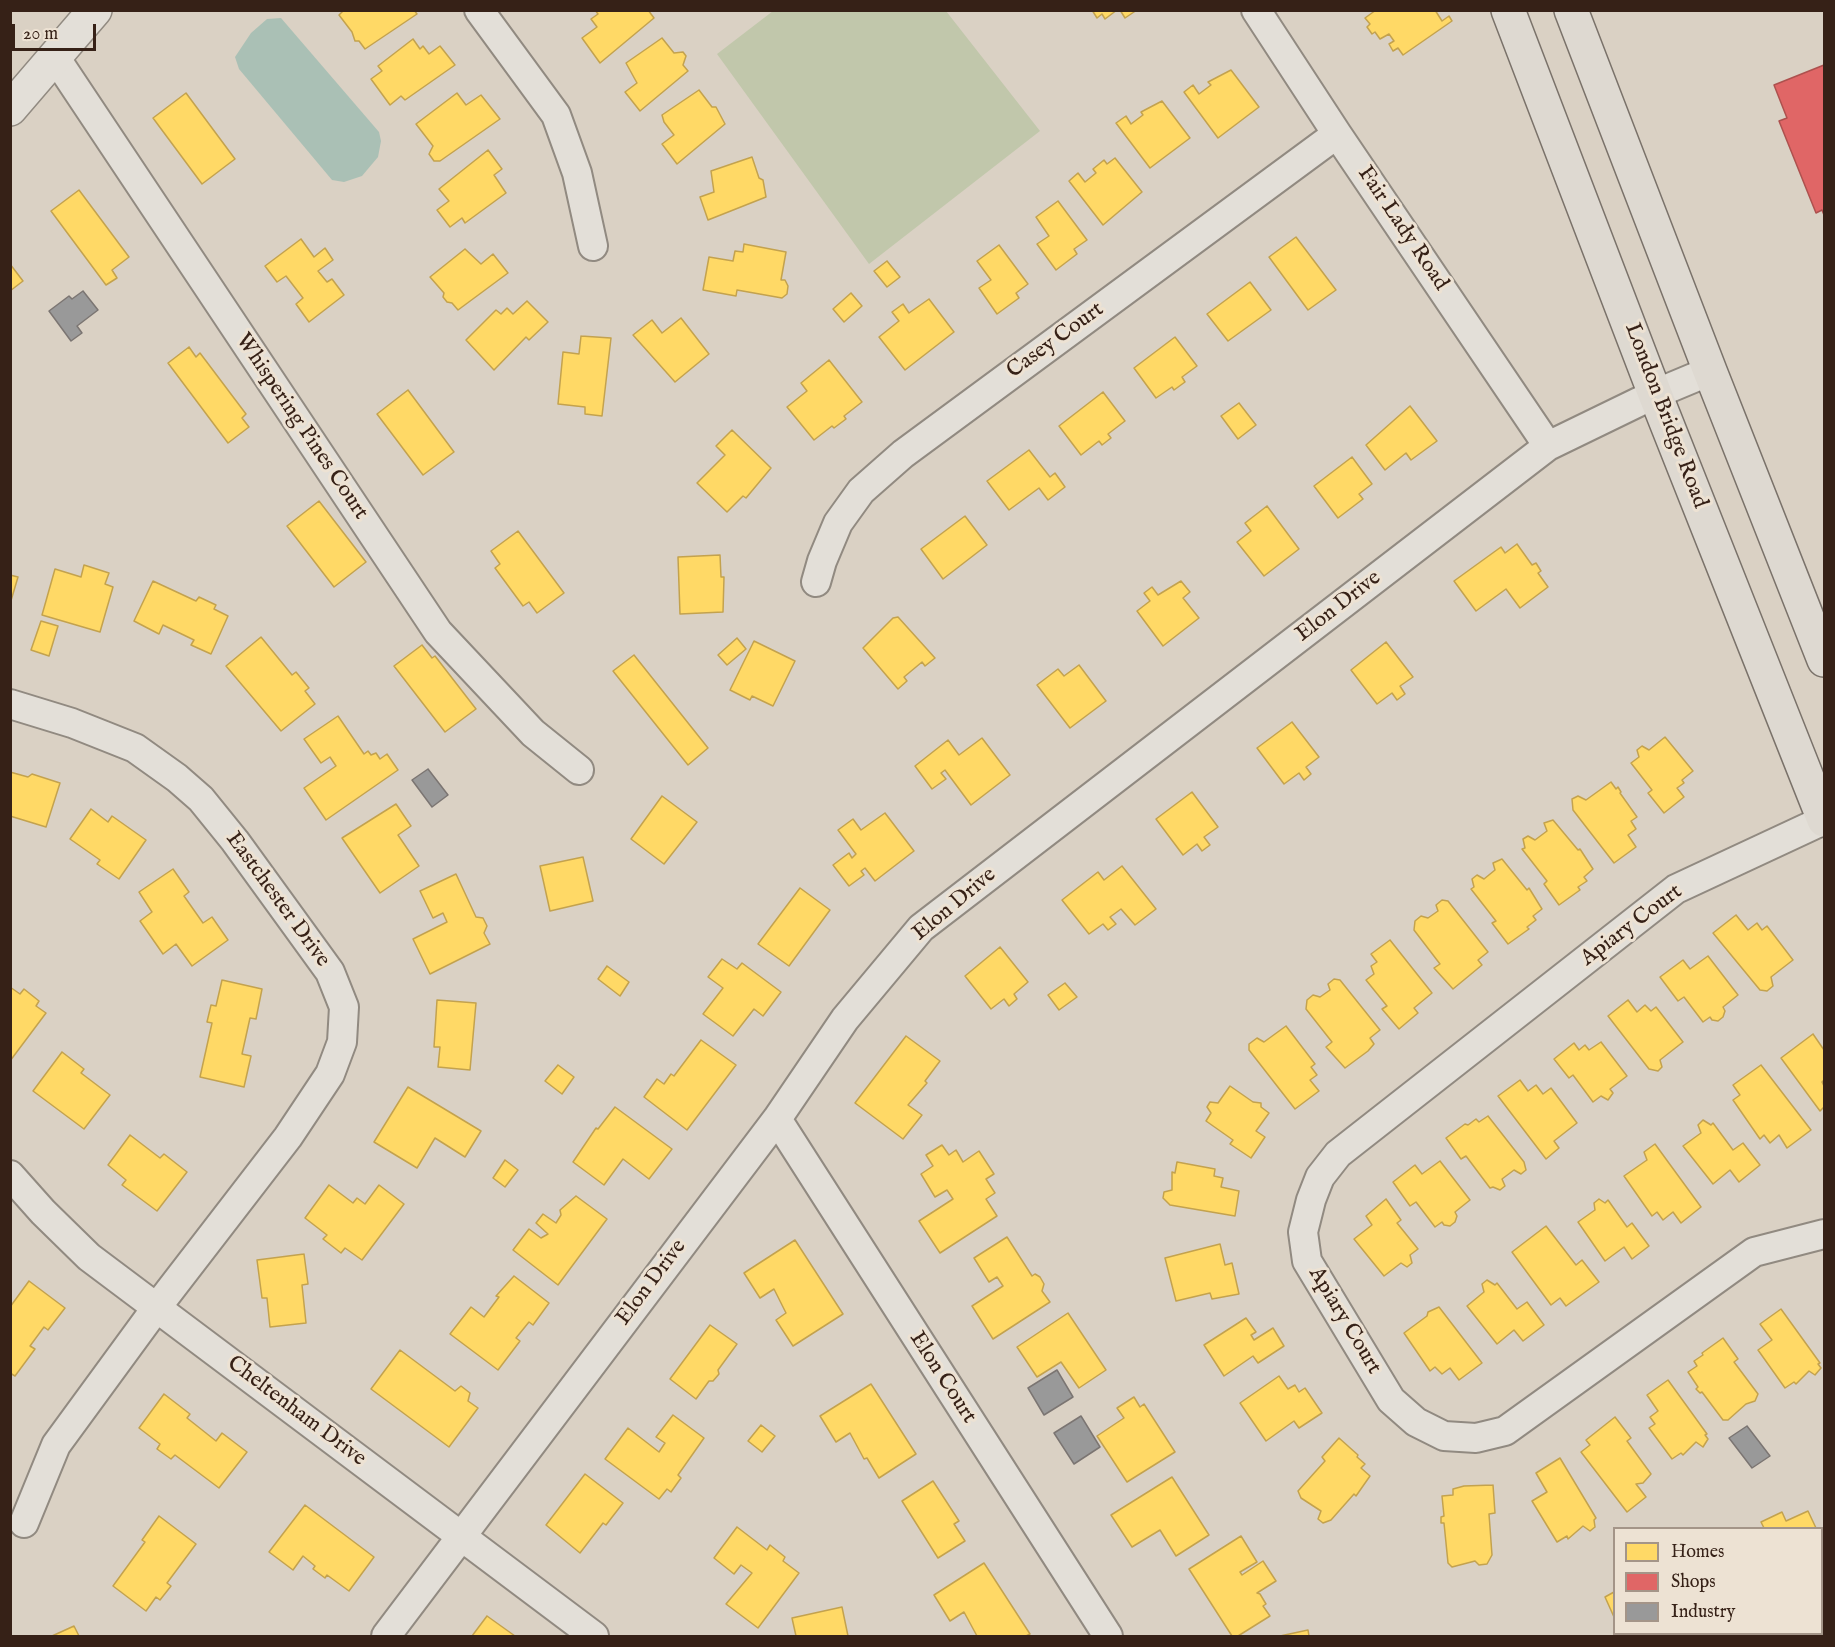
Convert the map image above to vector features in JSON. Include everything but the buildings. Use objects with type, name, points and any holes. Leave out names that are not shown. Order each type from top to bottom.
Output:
[{"type":"main road","name":"London Bridge Road","points":[[1508,10],[1655,394],[1824,820]]},
{"type":"main road","points":[[1571,10],[1824,660]]},
{"type":"street","points":[[10,108],[95,10]]},
{"type":"street","points":[[479,10],[556,115],[577,173],[592,246]]},
{"type":"street","name":"Fair Lady Road","points":[[1256,10],[1548,446]]},
{"type":"street","name":"Whispering Pines Court","points":[[55,57],[438,632],[533,733],[579,770]]},
{"type":"street","name":"Casey Court","points":[[816,582],[838,523],[861,491],[903,454],[1337,134]]},
{"type":"street","name":"Elon Drive","points":[[386,1636],[777,1119],[845,1019],[921,928],[1548,446],[1655,394],[1710,371]]},
{"type":"street","name":"Eastchester Drive","points":[[10,704],[72,723],[135,748],[177,778],[201,800],[235,841],[330,972],[344,1007],[342,1042],[330,1074],[288,1137],[157,1307],[56,1445],[24,1523]]},
{"type":"street","name":"Apiary Court","points":[[1824,820],[1676,889],[1338,1154],[1320,1177],[1311,1200],[1303,1232],[1307,1261],[1391,1400],[1416,1422],[1444,1436],[1476,1438],[1505,1431],[1754,1252],[1824,1234]]},
{"type":"street","name":"Elon Court","points":[[777,1119],[1108,1636]]},
{"type":"street","name":"Cheltenham Drive","points":[[10,1175],[43,1212],[89,1257],[594,1636]]},
{"type":"shaded area","points":[[773,11],[946,11],[1040,131],[869,264],[717,54]]},
{"type":"shaded area","points":[[281,18],[379,132],[381,141],[378,157],[362,176],[344,182],[332,180],[239,69],[235,57],[251,33],[267,19]]}]
